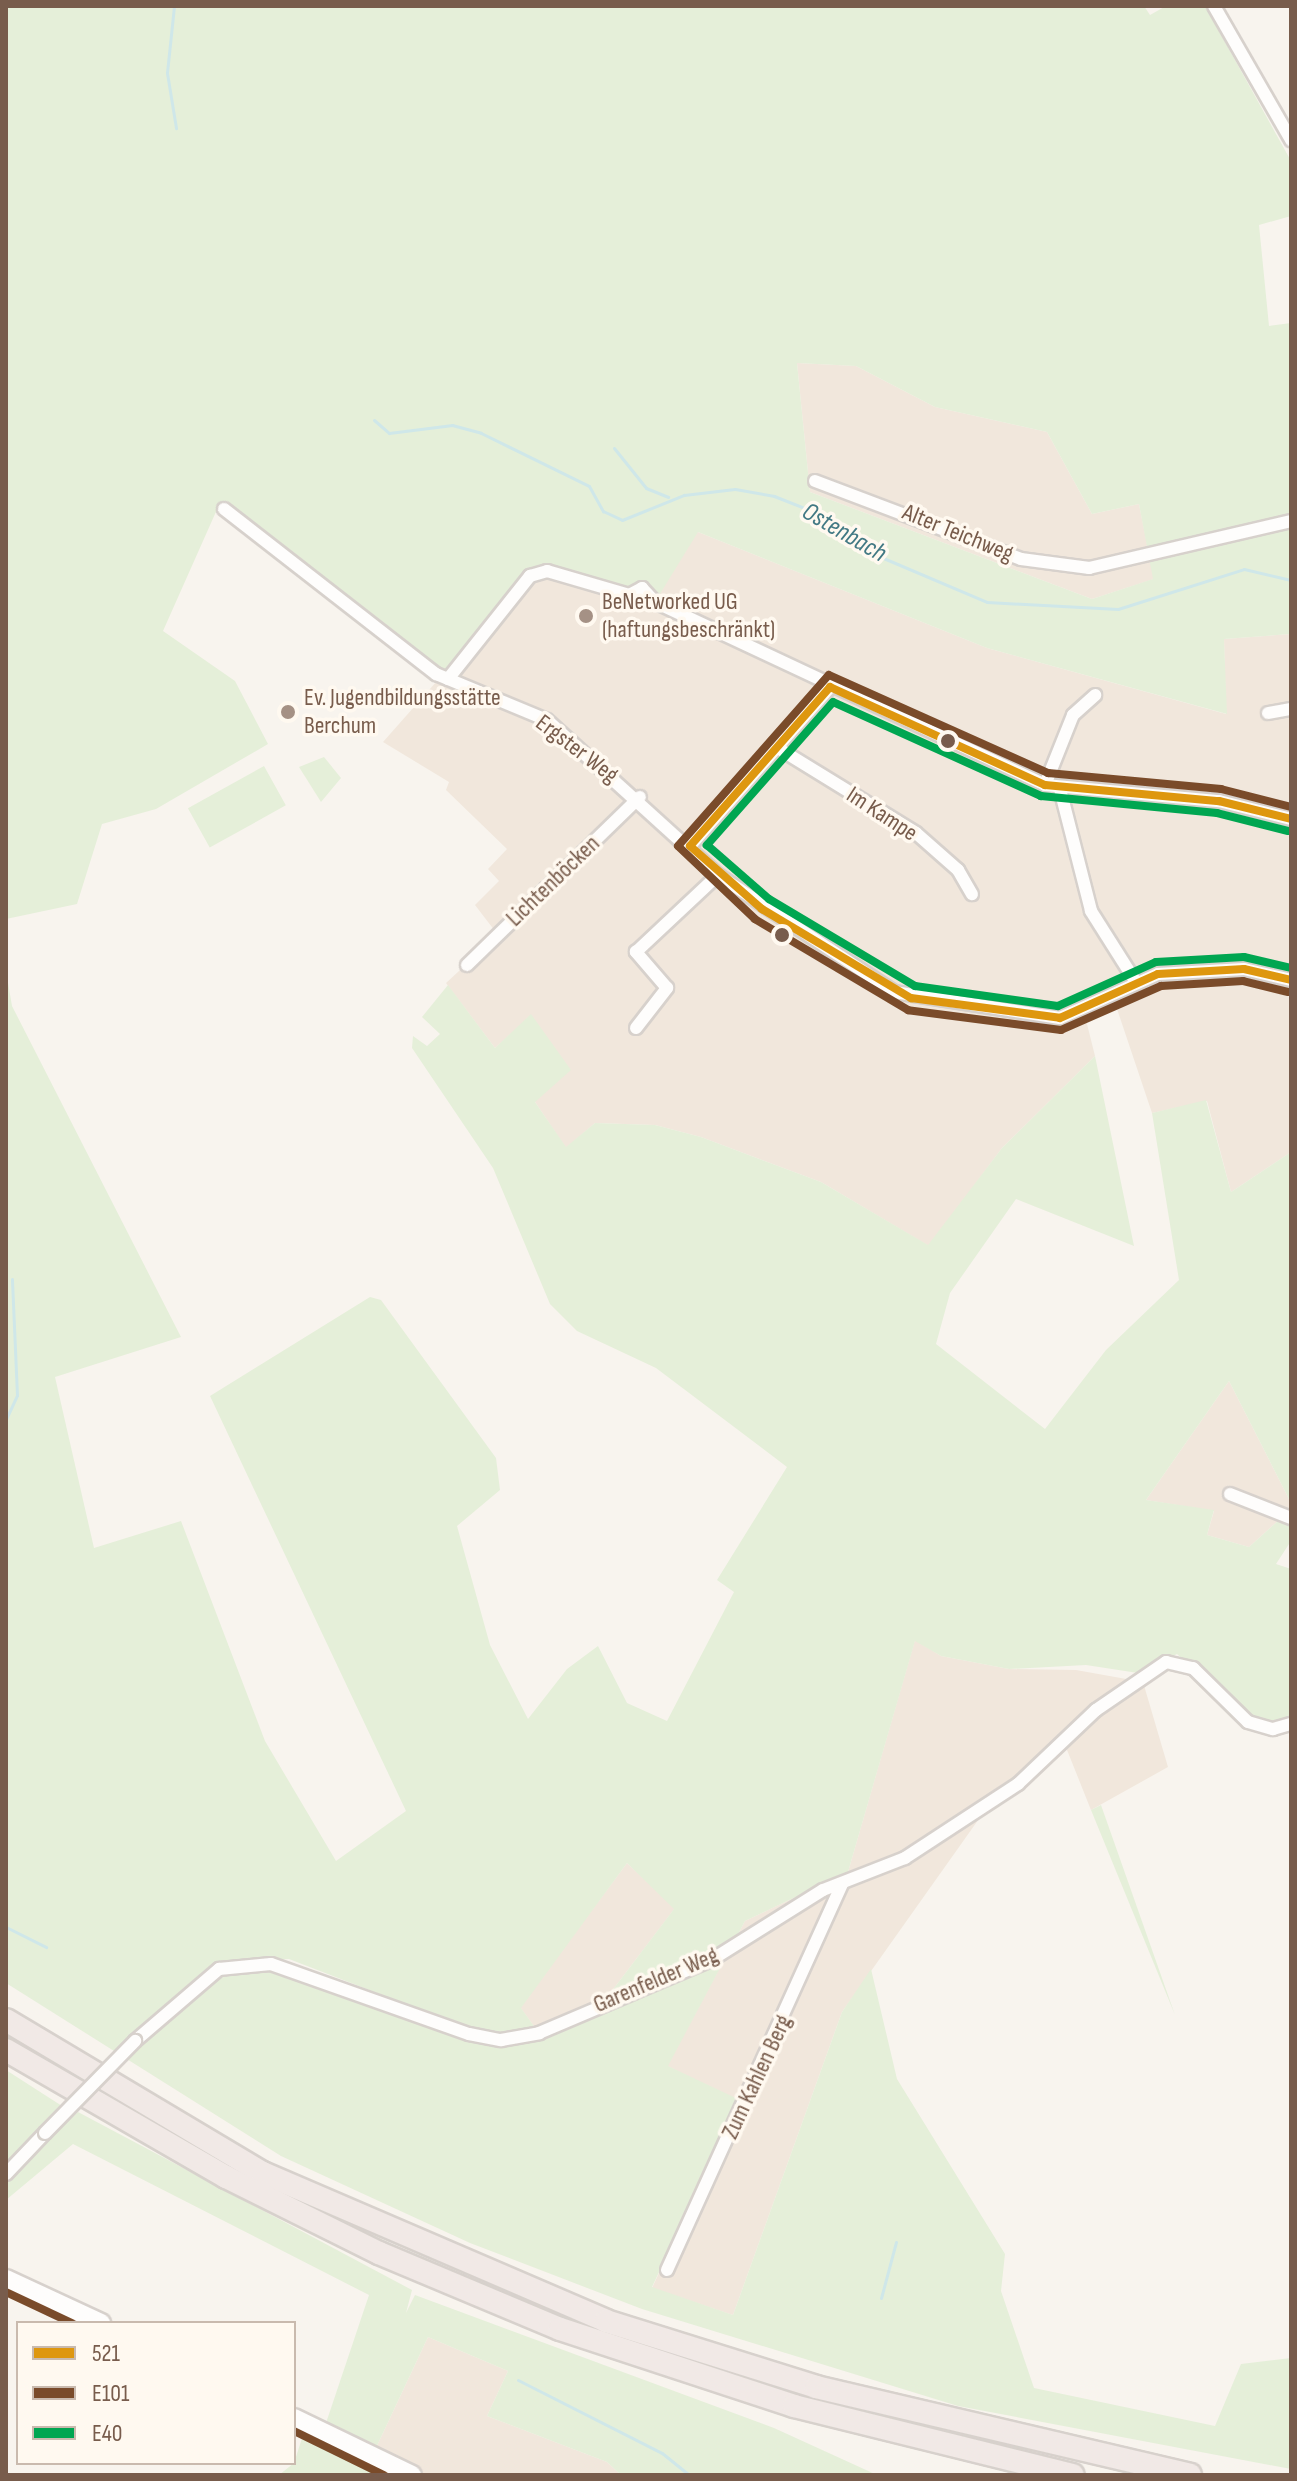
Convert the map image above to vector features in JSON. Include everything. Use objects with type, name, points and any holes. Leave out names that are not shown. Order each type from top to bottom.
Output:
[{"type":"highway","points":[[6,2020],[263,2173],[593,2315],[816,2387],[1190,2475]]},
{"type":"highway","points":[[6,2050],[226,2177],[379,2253],[560,2329],[781,2402],[1073,2475]]},
{"type":"main road","points":[[6,2279],[97,2321]]},
{"type":"main road","points":[[296,2419],[412,2475]]},
{"type":"street","points":[[1214,6],[1291,140]]},
{"type":"street","name":"Alter Teichweg","points":[[815,481],[1021,559],[1089,568],[1291,521]]},
{"type":"street","name":"Ergster Weg","points":[[224,509],[319,589],[448,679],[547,720],[640,797],[718,875],[911,998],[1060,1018],[1134,979],[1244,969],[1291,980]]},
{"type":"street","points":[[448,679],[539,571],[629,595],[642,588],[655,602],[830,687],[1045,785],[1060,789],[1219,801],[1291,819]]},
{"type":"street","points":[[690,846],[830,687]]},
{"type":"street","points":[[1045,785],[1073,715],[1095,695]]},
{"type":"street","points":[[1268,713],[1291,709]]},
{"type":"street","name":"Im Kampe","points":[[778,748],[916,833],[958,870],[972,894]]},
{"type":"street","points":[[1060,789],[1091,911],[1134,979]]},
{"type":"street","name":"Lichtenböcken","points":[[467,965],[640,797]]},
{"type":"street","points":[[636,1028],[667,988],[636,952],[718,875]]},
{"type":"street","points":[[1230,1494],[1291,1518]]},
{"type":"street","name":"Garenfelder Weg","points":[[6,2174],[135,2041],[219,1969],[257,1964],[306,1970],[485,2038],[539,2033],[713,1959],[765,1921],[905,1858],[1018,1784],[1096,1710],[1166,1662],[1193,1668],[1248,1722],[1273,1729],[1291,1724]]},
{"type":"street","name":"Zum Kahlen Berg","points":[[667,2270],[842,1884]]},
{"type":"shaded area","points":[[797,363],[856,366],[935,407],[1047,432],[1092,514],[1139,504],[1154,579],[1092,599],[810,492]]},
{"type":"shaded area","points":[[698,532],[987,648],[1226,714],[1224,639],[1291,634],[1291,1152],[1231,1192],[1207,1101],[1152,1113],[1115,1003],[1085,1016],[1095,1056],[1002,1148],[929,1246],[821,1182],[701,1137],[655,1125],[595,1123],[566,1148],[535,1102],[532,1015],[495,1048],[446,983],[498,935],[475,905],[499,881],[488,869],[507,849],[446,790],[449,782],[383,742],[530,576]]},
{"type":"shaded area","points":[[1229,1381],[1291,1503],[1291,1525],[1279,1520],[1249,1547],[1207,1535],[1214,1511],[1146,1500]]},
{"type":"shaded area","points":[[915,1640],[941,1656],[1009,1669],[1076,1670],[1143,1682],[1168,1767],[1091,1810],[1065,1745],[981,1816],[842,2012],[733,2315],[652,2288],[739,2101],[667,2066],[745,1921],[848,1872]]},
{"type":"shaded area","points":[[627,1863],[675,1908],[602,2004],[541,2036],[520,2007]]},
{"type":"shaded area","points":[[428,2337],[508,2371],[487,2416],[607,2462],[621,2475],[425,2475],[375,2450]]},
{"type":"green space","points":[[6,6],[1144,6],[1150,15],[1166,6],[1205,6],[1291,161],[1291,216],[1259,225],[1269,326],[1291,323],[1291,634],[1224,639],[1227,714],[987,648],[698,532],[655,602],[642,588],[629,595],[539,571],[448,679],[319,589],[219,505],[163,631],[235,681],[268,744],[156,809],[102,824],[77,904],[6,919]],"holes":[[[797,363],[856,366],[935,407],[1047,432],[1092,514],[1139,504],[1153,579],[1092,599],[810,492]]]},
{"type":"green space","points":[[324,757],[341,778],[321,802],[299,767]]},
{"type":"green space","points":[[264,766],[286,805],[210,848],[188,808]]},
{"type":"green space","points":[[6,971],[12,1006],[181,1337],[55,1377],[94,1548],[181,1521],[265,1741],[336,1861],[406,1811],[210,1396],[370,1297],[381,1300],[496,1458],[500,1490],[457,1526],[490,1645],[528,1719],[567,1669],[598,1646],[627,1703],[667,1721],[734,1592],[717,1580],[787,1467],[656,1368],[577,1331],[550,1304],[493,1168],[412,1048],[413,1036],[427,1046],[440,1034],[422,1017],[448,985],[495,1048],[531,1014],[571,1070],[535,1102],[566,1147],[595,1123],[655,1125],[701,1137],[821,1182],[928,1245],[1002,1148],[1095,1056],[1134,1246],[1016,1199],[950,1293],[936,1344],[1045,1429],[1106,1350],[1179,1280],[1152,1113],[1206,1100],[1231,1192],[1291,1152],[1291,1503],[1229,1381],[1146,1500],[1214,1510],[1207,1535],[1249,1547],[1279,1520],[1291,1525],[1291,1541],[1276,1564],[1291,1569],[1291,1720],[1253,1721],[1177,1654],[1138,1673],[1086,1665],[1009,1669],[941,1656],[915,1641],[848,1872],[745,1921],[668,2066],[740,2100],[652,2287],[733,2315],[842,2012],[871,1969],[897,2079],[1005,2254],[1001,2291],[1034,2388],[1215,2426],[1241,2364],[1291,2358],[1291,2469],[958,2406],[642,2309],[470,2243],[281,2156],[6,1983]],"holes":[[[627,1863],[674,1909],[602,2004],[541,2036],[521,2008]],[[289,1959],[478,2032],[491,2044],[283,1969],[237,1971],[201,1987],[195,1979],[232,1961]]]},
{"type":"green space","points":[[1101,1805],[1175,2015],[1091,1810]]},
{"type":"green space","points":[[6,2070],[62,2106],[6,2164]]},
{"type":"green space","points":[[78,2112],[412,2290],[406,2313],[415,2295],[774,2428],[877,2475],[621,2475],[607,2462],[487,2416],[508,2371],[428,2337],[375,2450],[326,2423],[369,2295],[73,2144],[6,2200],[6,2180]]},
{"type":"green space","points":[[304,2432],[395,2475],[279,2475],[296,2465]]},
{"type":"waterway","points":[[174,6],[167,73],[176,128]]},
{"type":"waterway","name":"Ostenbach","points":[[374,420],[389,433],[452,425],[481,433],[589,486],[603,511],[622,520],[684,495],[735,489],[774,496],[812,511],[855,546],[987,602],[1118,609],[1244,569],[1291,580]]},
{"type":"waterway","points":[[614,448],[646,488],[668,497]]},
{"type":"waterway","points":[[6,1419],[17,1395],[12,1279]]},
{"type":"waterway","points":[[6,1927],[46,1947]]},
{"type":"waterway","points":[[881,2298],[896,2242]]},
{"type":"waterway","points":[[518,2380],[662,2453],[689,2475]]},
{"type":"transit line","name":"E101","points":[[1288,992],[1243,981],[1161,986],[1061,1030],[908,1010],[755,919],[678,846],[829,675],[1048,773],[1221,789],[1291,807]]},
{"type":"transit line","name":"521","points":[[830,687],[1045,785],[1219,801],[1291,819]]},
{"type":"transit line","name":"521","points":[[690,846],[830,687]]},
{"type":"transit line","name":"E40","points":[[1288,831],[1217,813],[1041,796],[833,702],[707,845],[769,899],[915,986],[1058,1006],[1156,962],[1244,957],[1291,968]]},
{"type":"transit line","name":"521","points":[[690,846],[762,909],[911,998],[1060,1018],[1158,974],[1244,969],[1291,980]]},
{"type":"transit line","name":"E101","points":[[6,2292],[68,2321]]},
{"type":"transit line","name":"E101","points":[[296,2432],[384,2475]]},
{"type":"place","name":"BeNetworked UG (haftungsbeschränkt)","points":[[586,616]]},
{"type":"place","name":"Ev. Jugendbildungsstätte Berchum","points":[[288,712]]}]
